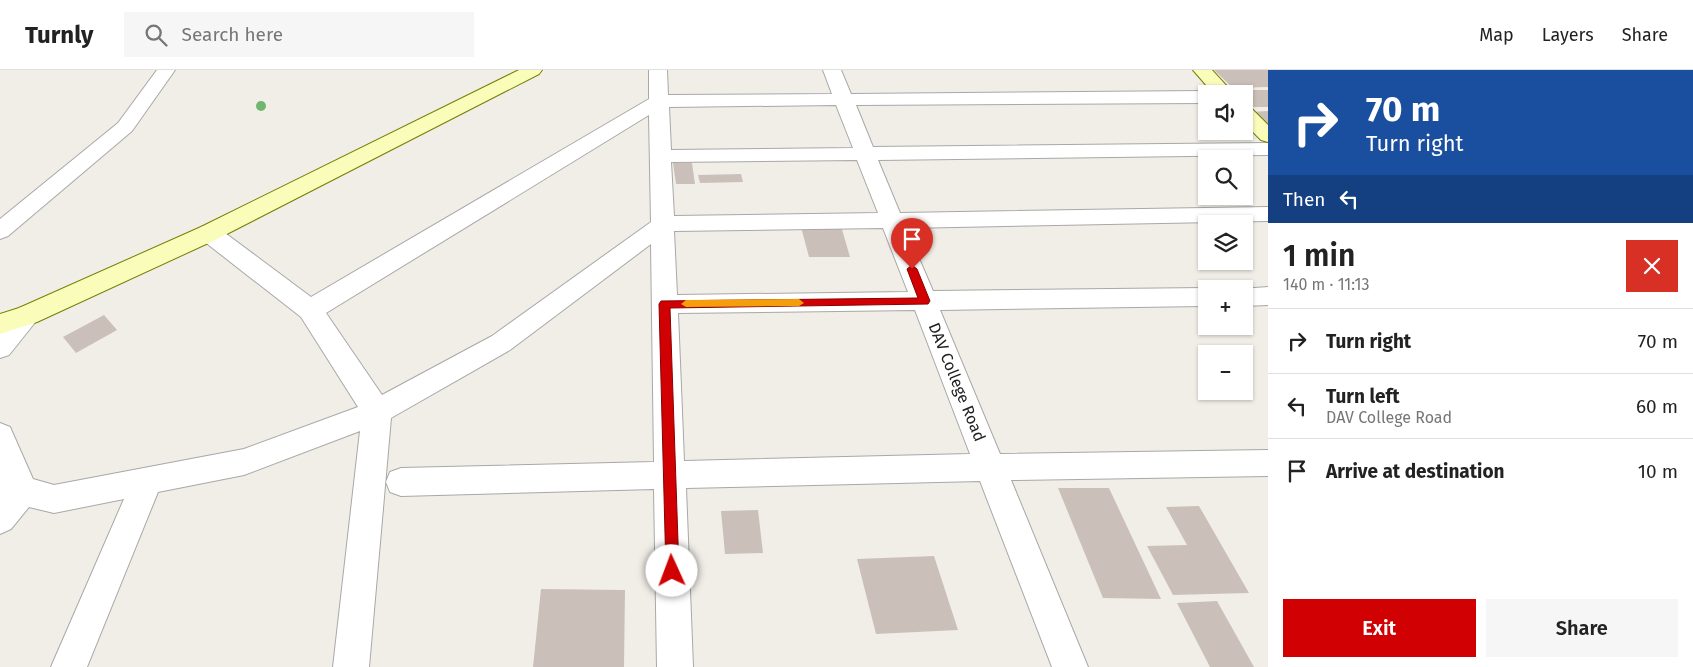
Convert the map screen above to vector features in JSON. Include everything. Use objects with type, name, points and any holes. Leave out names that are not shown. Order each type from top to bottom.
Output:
[{"type":"street","points":[[0,231],[125,127],[166,70]]},
{"type":"street","points":[[0,324],[28,315],[209,233],[532,70]]},
{"type":"street","points":[[658,70],[675,667]]},
{"type":"street","name":"DAV College Road","points":[[832,70],[1070,667]]},
{"type":"street","points":[[1202,70],[1216,85]]},
{"type":"street","points":[[310,310],[659,101],[1198,97]]},
{"type":"street","points":[[1253,121],[1268,136]]},
{"type":"street","points":[[661,156],[1268,149]]},
{"type":"street","points":[[11,488],[54,499],[244,462],[377,412],[501,343],[662,224],[1268,214]]},
{"type":"street","points":[[209,233],[310,310],[377,412],[351,667]]},
{"type":"street","points":[[1253,297],[1268,296]]},
{"type":"street","points":[[665,304],[1198,297]]},
{"type":"street","points":[[0,348],[28,315]]},
{"type":"street","points":[[0,436],[11,488],[0,519]]},
{"type":"street","points":[[400,482],[990,467],[1268,463]]},
{"type":"street","points":[[69,667],[147,481]]},
{"type":"building","points":[[1214,70],[1268,70],[1268,87],[1230,85]]},
{"type":"building","points":[[1253,90],[1268,90],[1268,107],[1253,107]]},
{"type":"building","points":[[1268,111],[1268,130],[1253,116],[1253,112]]},
{"type":"building","points":[[673,163],[692,163],[695,184],[676,184]]},
{"type":"building","points":[[741,174],[743,182],[700,183],[698,175]]},
{"type":"building","points":[[841,226],[850,257],[809,257],[801,227]]},
{"type":"building","points":[[104,315],[117,330],[76,353],[63,337]]},
{"type":"building","points":[[1058,488],[1109,488],[1161,599],[1103,598]]},
{"type":"building","points":[[1199,506],[1249,593],[1173,595],[1147,546],[1187,545],[1166,507]]},
{"type":"building","points":[[758,510],[763,553],[725,554],[721,511]]},
{"type":"building","points":[[934,556],[958,630],[876,634],[857,559]]},
{"type":"building","points":[[541,589],[625,590],[624,667],[533,667]]},
{"type":"building","points":[[1217,601],[1254,667],[1210,667],[1177,603]]},
{"type":"slow traffic","points":[[686,304],[799,303]]},
{"type":"route","points":[[672,571],[665,304],[924,301],[912,269]]}]
